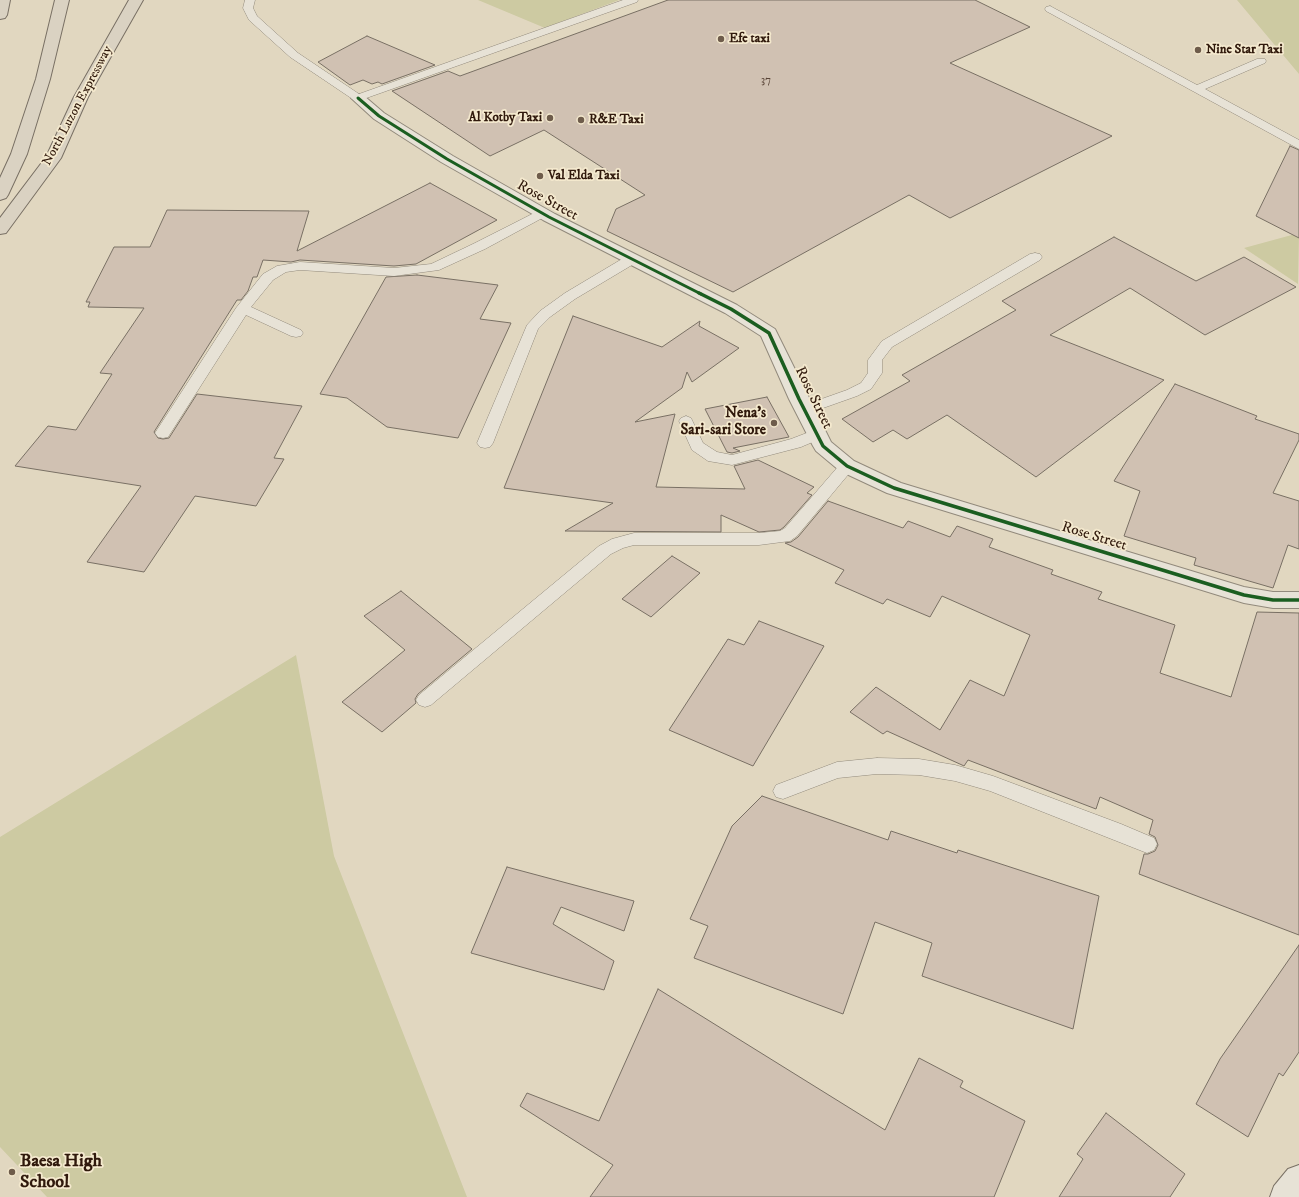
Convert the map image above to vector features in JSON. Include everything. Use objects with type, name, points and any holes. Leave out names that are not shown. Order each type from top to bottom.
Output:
[{"type":"highway","points":[[0,15],[3,0]]},
{"type":"highway","name":"North Luzon Expressway","points":[[0,195],[19,154],[42,79],[62,0]]},
{"type":"highway","name":"North Luzon Expressway","points":[[0,229],[53,158],[81,97],[136,0]]},
{"type":"street","name":"Rose Street","points":[[358,98],[379,116],[447,159],[542,213],[731,309],[769,333],[804,410],[823,446],[847,466],[894,488],[1244,595],[1273,600],[1299,600]]},
{"type":"street","points":[[1285,1197],[1299,1180]]},
{"type":"lane","points":[[250,0],[248,8],[253,18],[294,55],[358,98],[633,0]]},
{"type":"lane","points":[[1050,8],[1299,144]]},
{"type":"lane","points":[[1196,89],[1261,61]]},
{"type":"lane","points":[[163,434],[243,308],[268,277],[282,268],[300,266],[394,272],[434,267],[480,246],[542,213]]},
{"type":"lane","points":[[804,410],[852,393],[866,386],[875,373],[875,360],[887,344],[1035,256]]},
{"type":"lane","points":[[485,443],[532,328],[545,314],[570,296],[632,259]]},
{"type":"lane","points":[[243,308],[296,333]]},
{"type":"lane","points":[[686,421],[697,446],[713,457],[732,460],[796,443],[817,434]]},
{"type":"lane","points":[[424,700],[605,550],[618,543],[634,539],[759,539],[784,537],[847,466]]},
{"type":"lane","points":[[783,791],[837,770],[877,766],[919,768],[954,773],[993,784],[1147,844]]},
{"type":"shaded area","points":[[478,0],[619,0],[545,28]]},
{"type":"shaded area","points":[[1237,0],[1299,0],[1299,74]]},
{"type":"shaded area","points":[[1299,233],[1298,284],[1244,248]]},
{"type":"shaded area","points":[[296,655],[334,856],[467,1197],[47,1197],[0,1147],[0,837]]},
{"type":"building","points":[[668,0],[975,0],[1030,27],[950,63],[1112,136],[950,218],[909,195],[733,292],[607,231],[616,209],[645,195],[544,130],[490,156],[392,91],[448,71],[460,76]]},
{"type":"building","points":[[367,36],[435,65],[382,84],[378,82],[372,84],[363,80],[350,85],[318,62]]},
{"type":"building","points":[[1290,146],[1299,150],[1299,238],[1256,216]]},
{"type":"building","points":[[430,183],[497,220],[416,264],[394,266],[300,260],[291,262],[263,260],[257,277],[253,277],[248,291],[241,300],[237,300],[154,432],[158,438],[169,438],[197,394],[302,406],[274,458],[284,459],[256,506],[195,496],[144,572],[87,562],[141,486],[15,466],[48,426],[76,430],[112,374],[100,373],[144,308],[88,307],[90,302],[86,302],[114,247],[150,247],[167,210],[309,211],[297,251]]},
{"type":"building","points":[[1114,237],[1196,281],[1244,257],[1296,287],[1205,335],[1130,288],[1050,335],[1164,380],[1036,477],[947,415],[907,439],[893,430],[873,442],[842,419],[910,381],[902,375],[1016,310],[1002,301]]},
{"type":"building","points":[[417,275],[498,285],[480,319],[511,323],[458,438],[387,427],[347,398],[320,394],[386,277]]},
{"type":"building","points":[[573,316],[662,347],[700,321],[699,326],[739,348],[692,382],[687,372],[682,388],[635,422],[675,414],[656,487],[745,489],[734,466],[758,460],[814,487],[807,493],[812,495],[780,530],[759,532],[721,515],[721,532],[565,531],[613,503],[504,488]]},
{"type":"building","points":[[1175,384],[1257,416],[1255,419],[1299,434],[1299,440],[1273,493],[1299,501],[1299,549],[1288,545],[1273,588],[1194,565],[1196,558],[1124,536],[1140,491],[1114,481]]},
{"type":"building","points":[[767,397],[789,437],[733,448],[740,451],[732,453],[727,452],[705,409]]},
{"type":"building","points":[[828,501],[903,528],[908,521],[950,537],[957,526],[993,539],[989,547],[1053,570],[1051,574],[1102,592],[1098,599],[1175,625],[1160,673],[1231,697],[1257,612],[1299,613],[1299,935],[1139,874],[1144,854],[1155,851],[1158,845],[1155,837],[1149,834],[1153,820],[1100,797],[1096,809],[968,760],[964,766],[887,731],[883,734],[850,712],[876,687],[940,730],[970,680],[1004,696],[1030,635],[942,596],[930,617],[887,599],[883,604],[835,583],[844,570],[785,543],[791,542],[798,537]]},
{"type":"building","points":[[672,556],[700,573],[651,617],[622,599]]},
{"type":"building","points":[[401,591],[472,649],[418,694],[415,699],[416,703],[382,732],[342,702],[405,650],[364,616]]},
{"type":"building","points":[[759,621],[824,646],[753,766],[669,730],[728,639],[744,645]]},
{"type":"building","points":[[762,796],[888,840],[891,831],[957,853],[958,850],[1099,896],[1073,1029],[922,976],[932,943],[875,922],[843,1014],[694,958],[708,926],[690,919],[732,826]]},
{"type":"building","points":[[507,867],[634,901],[624,931],[561,907],[553,924],[614,961],[604,990],[471,953]]},
{"type":"building","points":[[1299,945],[1299,1052],[1283,1076],[1279,1073],[1248,1137],[1196,1104],[1220,1059]]},
{"type":"building","points":[[658,989],[885,1130],[919,1058],[963,1081],[960,1087],[1025,1121],[994,1197],[590,1197],[613,1165],[520,1106],[527,1093],[599,1121]]},
{"type":"building","points":[[1106,1113],[1185,1174],[1170,1197],[1059,1197],[1083,1159],[1077,1154]]},
{"type":"cycle path","points":[[358,98],[379,116],[447,159],[549,217],[731,309],[769,333],[799,399],[823,446],[847,466],[894,488],[1244,595],[1273,600],[1299,600]]},
{"type":"place","name":"Efe taxi","points":[[721,39]]},
{"type":"place","name":"Nine Star Taxi","points":[[1198,50]]},
{"type":"place","name":"Al Kotby Taxi","points":[[550,118]]},
{"type":"place","name":"R&E Taxi","points":[[581,120]]},
{"type":"place","name":"Val Elda Taxi","points":[[540,176]]},
{"type":"place","name":"Nena's Sari-sari Store","points":[[774,423]]},
{"type":"place","name":"Baesa High School","points":[[12,1172]]}]
